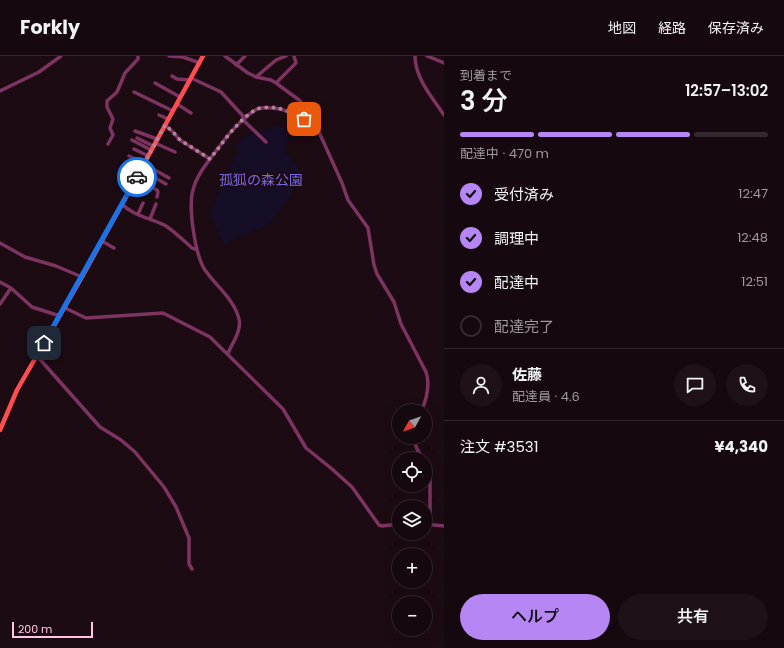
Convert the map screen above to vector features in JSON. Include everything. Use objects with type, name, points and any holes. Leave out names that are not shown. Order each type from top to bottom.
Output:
[{"type":"main road","points":[[0,430],[14,396],[82,277],[203,56]]},
{"type":"street","points":[[0,91],[39,72],[62,56]]},
{"type":"street","points":[[108,144],[113,135],[110,128],[113,119],[107,106],[107,101],[117,92],[125,73],[138,59],[138,56]]},
{"type":"street","points":[[169,56],[187,58],[200,63]]},
{"type":"street","points":[[225,56],[236,65],[256,77],[271,80],[276,83],[299,100],[316,122],[348,200],[368,228],[374,265],[377,274],[394,302],[401,324],[428,377],[424,404]]},
{"type":"street","points":[[236,65],[245,56]]},
{"type":"street","points":[[256,77],[276,60],[286,56]]},
{"type":"street","points":[[276,83],[296,64],[294,56]]},
{"type":"street","points":[[415,56],[416,69],[421,80],[444,115]]},
{"type":"street","points":[[428,56],[444,64]]},
{"type":"street","points":[[172,76],[177,79],[190,79],[221,92],[242,116],[243,120],[266,142]]},
{"type":"street","points":[[155,83],[180,97]]},
{"type":"street","points":[[134,92],[173,111]]},
{"type":"street","points":[[177,104],[191,113]]},
{"type":"street","points":[[228,353],[239,328],[240,320],[229,297],[204,268],[199,258],[191,213],[193,189],[210,159],[225,138],[243,120],[257,109],[278,108],[304,119],[313,125],[319,132]]},
{"type":"street","points":[[159,115],[168,119]]},
{"type":"street","points":[[165,125],[180,140],[210,159]]},
{"type":"street","points":[[135,131],[154,145]]},
{"type":"street","points":[[137,138],[175,152]]},
{"type":"street","points":[[132,140],[154,145]]},
{"type":"street","points":[[134,149],[148,156]]},
{"type":"street","points":[[129,156],[169,178]]},
{"type":"street","points":[[141,170],[166,184]]},
{"type":"street","points":[[136,179],[157,190],[157,197]]},
{"type":"street","points":[[138,214],[143,203]]},
{"type":"street","points":[[122,204],[130,212],[167,227],[192,248],[197,250]]},
{"type":"street","points":[[150,219],[156,204]]},
{"type":"street","points":[[102,241],[114,248]]},
{"type":"street","points":[[0,243],[24,257],[56,266],[82,277]]},
{"type":"street","points":[[0,282],[11,288],[32,307],[60,316]]},
{"type":"street","points":[[0,304],[11,288]]},
{"type":"street","points":[[64,308],[86,318],[163,313],[210,337],[228,353],[283,410],[306,448],[352,487],[379,525],[392,524]]},
{"type":"street","points":[[37,356],[100,427],[121,440],[135,452],[164,487],[176,507],[189,538],[189,564],[192,569]]},
{"type":"street","points":[[432,524],[444,526]]},
{"type":"green space","name":"孤狐の森公園","points":[[280,125],[292,135],[283,149],[301,171],[291,196],[269,224],[224,244],[210,213],[234,159],[239,152],[236,147],[247,135]]},
{"type":"way so far","points":[[137,177],[165,125],[180,140],[210,159],[225,138],[243,120],[257,109],[278,108],[304,119]]},
{"type":"route","points":[[44,343],[137,177]]}]
